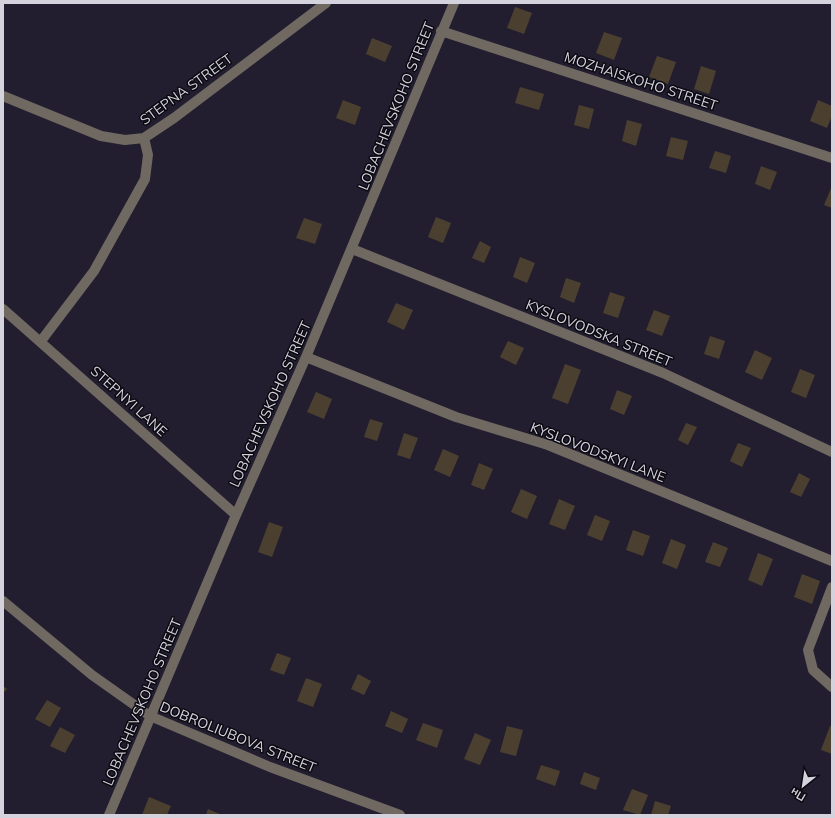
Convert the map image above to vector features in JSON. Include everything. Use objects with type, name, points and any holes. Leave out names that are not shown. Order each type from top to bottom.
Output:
[{"type":"street","name":"STEPNA STREET","points":[[3,96],[101,136],[125,140],[144,138],[174,118],[326,3]]},
{"type":"street","name":"LOBACHEVSKOHO STREET","points":[[109,815],[236,515],[352,249],[441,31],[454,3]]},
{"type":"street","name":"MOZHAISKOHO STREET","points":[[441,31],[832,158]]},
{"type":"street","points":[[41,342],[94,271],[145,179],[148,155],[144,138]]},
{"type":"street","name":"KYSLOVODSKA STREET","points":[[352,249],[663,373],[832,452]]},
{"type":"street","name":"STEPNYI LANE","points":[[3,309],[236,515]]},
{"type":"street","name":"KYSLOVODSKYI LANE","points":[[306,357],[456,417],[548,445],[832,561]]},
{"type":"street","points":[[832,586],[808,650],[813,670],[832,687]]},
{"type":"street","name":"DOBROLIUBOVA STREET","points":[[3,601],[92,675],[150,716],[270,767],[400,815]]},
{"type":"building","points":[[515,7],[532,13],[524,34],[507,28]]},
{"type":"building","points":[[604,32],[622,38],[614,60],[596,53]]},
{"type":"building","points":[[372,38],[392,46],[385,62],[366,54]]},
{"type":"building","points":[[657,56],[676,62],[668,84],[649,77]]},
{"type":"building","points":[[701,66],[716,71],[709,94],[694,89]]},
{"type":"building","points":[[520,87],[544,94],[539,110],[515,103]]},
{"type":"building","points":[[343,100],[361,107],[355,125],[336,118]]},
{"type":"building","points":[[818,100],[832,106],[832,116],[827,128],[810,121]]},
{"type":"building","points":[[579,105],[594,109],[589,129],[574,125]]},
{"type":"building","points":[[627,120],[642,124],[636,146],[622,141]]},
{"type":"building","points":[[671,137],[688,141],[683,160],[666,156]]},
{"type":"building","points":[[715,151],[731,156],[726,173],[709,168]]},
{"type":"building","points":[[761,166],[777,172],[770,190],[755,184]]},
{"type":"building","points":[[832,186],[832,208],[824,205]]},
{"type":"building","points":[[436,217],[451,223],[443,243],[428,237]]},
{"type":"building","points":[[304,218],[322,224],[315,244],[296,238]]},
{"type":"building","points":[[480,241],[491,247],[484,263],[472,258]]},
{"type":"building","points":[[520,257],[535,263],[527,283],[513,277]]},
{"type":"building","points":[[566,278],[581,283],[574,303],[560,297]]},
{"type":"building","points":[[610,292],[625,297],[618,318],[603,313]]},
{"type":"building","points":[[396,303],[413,310],[404,330],[387,322]]},
{"type":"building","points":[[654,310],[670,316],[662,336],[646,330]]},
{"type":"building","points":[[710,336],[725,341],[719,359],[704,354]]},
{"type":"building","points":[[508,341],[524,348],[516,365],[500,357]]},
{"type":"building","points":[[755,350],[772,358],[762,380],[745,372]]},
{"type":"building","points":[[565,364],[581,370],[568,404],[552,398]]},
{"type":"building","points":[[800,369],[815,375],[806,398],[791,392]]},
{"type":"building","points":[[617,390],[632,396],[624,415],[610,409]]},
{"type":"building","points":[[316,392],[332,399],[324,419],[307,412]]},
{"type":"building","points":[[370,419],[383,423],[377,441],[364,437]]},
{"type":"building","points":[[686,423],[697,427],[688,445],[678,440]]},
{"type":"building","points":[[404,433],[418,438],[410,459],[397,455]]},
{"type":"building","points":[[738,443],[751,448],[742,467],[730,461]]},
{"type":"building","points":[[443,449],[459,456],[450,477],[434,470]]},
{"type":"building","points":[[479,463],[493,469],[484,490],[471,485]]},
{"type":"building","points":[[799,473],[810,479],[801,497],[790,492]]},
{"type":"building","points":[[521,489],[537,496],[527,519],[511,512]]},
{"type":"building","points":[[559,499],[575,506],[565,530],[549,524]]},
{"type":"building","points":[[595,515],[610,521],[602,541],[587,535]]},
{"type":"building","points":[[269,522],[283,527],[272,557],[258,552]]},
{"type":"building","points":[[633,530],[650,536],[643,556],[626,550]]},
{"type":"building","points":[[671,539],[686,545],[677,569],[662,563]]},
{"type":"building","points":[[713,542],[728,548],[720,567],[705,562]]},
{"type":"building","points":[[758,553],[773,559],[762,586],[748,580]]},
{"type":"building","points":[[802,574],[820,581],[812,604],[794,597]]},
{"type":"building","points":[[277,653],[291,658],[284,675],[270,670]]},
{"type":"building","points":[[358,674],[371,681],[364,695],[351,689]]},
{"type":"building","points":[[306,678],[322,684],[313,707],[297,701]]},
{"type":"building","points":[[3,686],[7,689],[3,693]]},
{"type":"building","points":[[47,700],[61,708],[50,727],[35,719]]},
{"type":"building","points":[[391,711],[408,719],[402,733],[385,726]]},
{"type":"building","points":[[423,723],[443,730],[437,748],[416,740]]},
{"type":"building","points":[[507,726],[523,730],[516,756],[500,752]]},
{"type":"building","points":[[830,726],[832,727],[832,754],[821,750]]},
{"type":"building","points":[[60,727],[75,735],[65,753],[50,746]]},
{"type":"building","points":[[475,733],[491,740],[480,765],[464,759]]},
{"type":"building","points":[[541,765],[560,771],[555,786],[536,779]]},
{"type":"building","points":[[584,772],[600,778],[596,790],[580,784]]},
{"type":"building","points":[[632,789],[648,795],[640,815],[623,810]]},
{"type":"building","points":[[149,797],[171,806],[167,815],[142,815]]},
{"type":"building","points":[[655,801],[671,806],[668,815],[651,815]]},
{"type":"building","points":[[208,809],[222,815],[206,815]]}]
